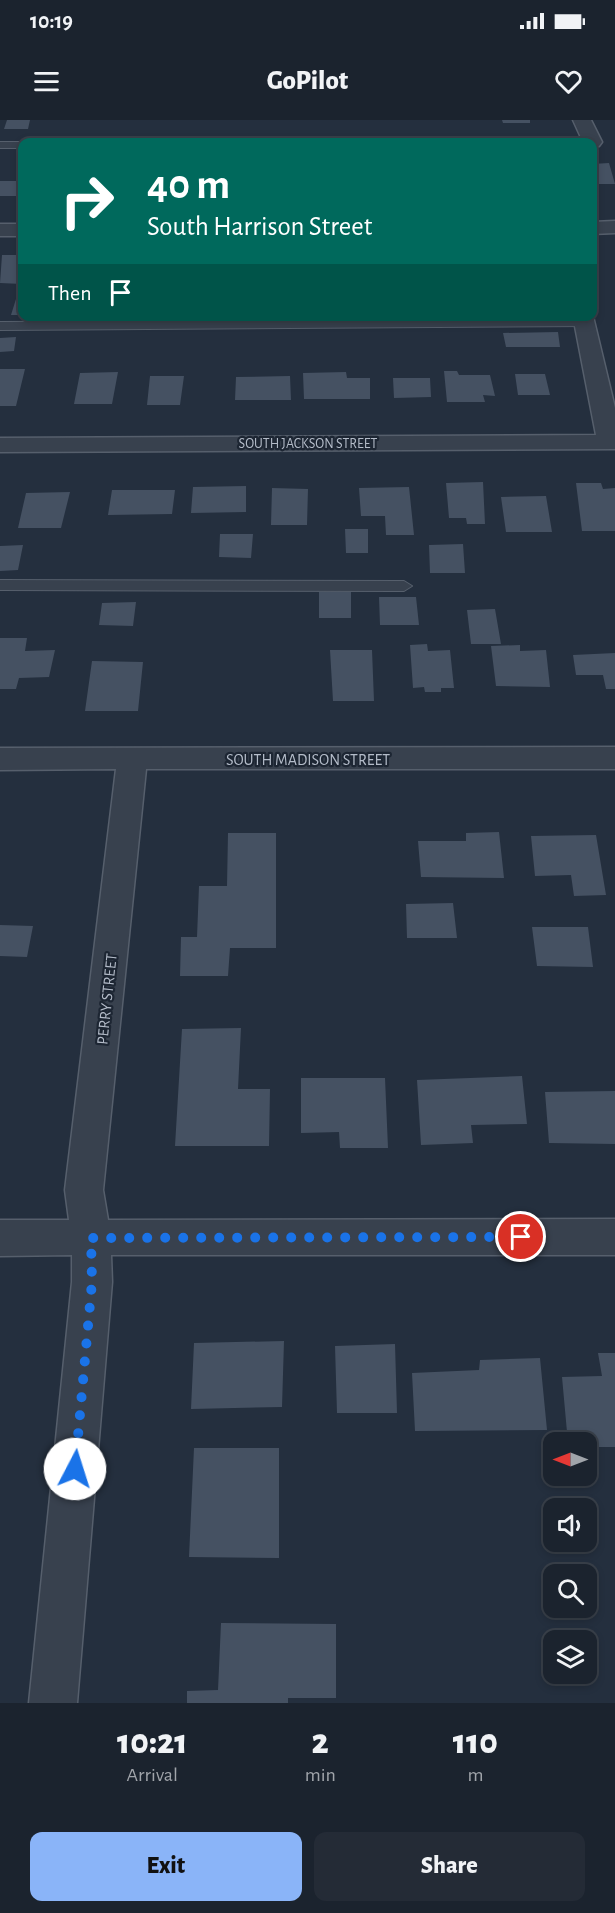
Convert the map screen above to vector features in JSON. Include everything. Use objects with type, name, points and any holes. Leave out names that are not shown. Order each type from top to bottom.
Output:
[{"type":"street","points":[[582,120],[590,138]]},
{"type":"street","points":[[597,145],[615,150]]},
{"type":"street","points":[[597,228],[615,227]]},
{"type":"street","points":[[0,230],[18,230]]},
{"type":"street","points":[[585,321],[612,441]]},
{"type":"street","name":"SOUTH JACKSON STREET","points":[[0,445],[612,441]]},
{"type":"street","name":"SOUTH MADISON STREET","points":[[0,759],[615,758]]},
{"type":"street","name":"PERRY STREET","points":[[53,1703],[92,1282],[91,1238],[84,1190],[132,759]]},
{"type":"street","points":[[0,1238],[615,1237]]},
{"type":"lane","points":[[0,145],[18,145]]},
{"type":"lane","points":[[0,326],[488,321]]},
{"type":"lane","points":[[0,585],[404,586]]},
{"type":"building","points":[[7,120],[30,120],[28,129],[4,129]]},
{"type":"building","points":[[502,120],[530,120],[530,123],[503,123]]},
{"type":"building","points":[[609,163],[615,184],[597,184],[597,164]]},
{"type":"building","points":[[0,181],[18,181],[18,196],[0,196]]},
{"type":"building","points":[[2,255],[18,255],[18,284],[0,283]]},
{"type":"building","points":[[16,299],[18,299],[18,315],[11,315]]},
{"type":"building","points":[[558,332],[560,347],[506,347],[503,333]]},
{"type":"building","points":[[16,337],[14,351],[0,352],[0,338]]},
{"type":"building","points":[[0,369],[25,369],[16,406],[0,406]]},
{"type":"building","points":[[444,371],[457,371],[459,375],[490,375],[495,396],[483,395],[485,402],[447,402]]},
{"type":"building","points":[[118,372],[112,404],[74,404],[80,373]]},
{"type":"building","points":[[346,372],[347,378],[370,378],[370,399],[304,399],[303,373]]},
{"type":"building","points":[[515,374],[545,374],[550,395],[518,395]]},
{"type":"building","points":[[150,376],[184,376],[180,405],[147,405]]},
{"type":"building","points":[[290,376],[291,400],[235,400],[236,377]]},
{"type":"building","points":[[393,378],[430,378],[431,397],[394,398]]},
{"type":"building","points":[[483,482],[485,524],[467,524],[466,518],[449,518],[446,483]]},
{"type":"building","points":[[576,483],[601,483],[603,489],[615,488],[615,531],[582,531]]},
{"type":"building","points":[[246,486],[246,512],[191,513],[193,487]]},
{"type":"building","points":[[409,487],[414,535],[386,535],[385,516],[361,516],[359,488]]},
{"type":"building","points":[[272,488],[308,489],[307,525],[271,525]]},
{"type":"building","points":[[112,490],[175,490],[172,514],[108,515]]},
{"type":"building","points":[[70,492],[61,528],[18,528],[26,493]]},
{"type":"building","points":[[546,496],[552,532],[506,532],[501,497]]},
{"type":"building","points":[[345,529],[368,529],[368,553],[346,553]]},
{"type":"building","points":[[220,534],[253,534],[251,558],[219,557]]},
{"type":"building","points":[[463,544],[465,573],[430,573],[429,545]]},
{"type":"building","points":[[23,545],[18,570],[0,571],[0,546]]},
{"type":"building","points":[[319,592],[351,592],[351,618],[319,618]]},
{"type":"building","points":[[379,597],[416,597],[419,625],[380,625]]},
{"type":"building","points":[[136,602],[133,626],[99,625],[102,603]]},
{"type":"building","points":[[495,609],[501,644],[471,644],[467,610]]},
{"type":"building","points":[[0,638],[27,638],[25,651],[55,650],[49,677],[19,678],[16,689],[0,689]]},
{"type":"building","points":[[427,644],[428,651],[450,650],[454,688],[441,688],[441,692],[425,692],[424,687],[413,688],[410,645]]},
{"type":"building","points":[[520,645],[520,651],[546,650],[550,687],[496,686],[491,646]]},
{"type":"building","points":[[330,650],[372,650],[374,701],[333,701]]},
{"type":"building","points":[[615,653],[615,689],[606,689],[603,675],[576,675],[573,655]]},
{"type":"building","points":[[92,661],[143,662],[138,711],[85,711]]},
{"type":"building","points":[[499,832],[504,878],[421,877],[418,841],[466,841],[466,833]]},
{"type":"building","points":[[228,833],[276,833],[276,948],[230,948],[228,976],[180,976],[181,937],[197,937],[199,886],[227,886]]},
{"type":"building","points":[[596,835],[606,895],[574,896],[571,875],[535,876],[531,836]]},
{"type":"building","points":[[453,903],[457,938],[407,938],[406,904]]},
{"type":"building","points":[[0,925],[33,926],[27,957],[0,956]]},
{"type":"building","points":[[532,927],[588,927],[593,967],[537,966]]},
{"type":"building","points":[[241,1028],[238,1089],[270,1089],[269,1146],[175,1146],[182,1029]]},
{"type":"building","points":[[522,1076],[527,1124],[471,1125],[473,1143],[421,1145],[417,1080]]},
{"type":"building","points":[[301,1078],[385,1078],[388,1148],[340,1148],[339,1132],[301,1133]]},
{"type":"building","points":[[615,1091],[615,1144],[549,1143],[545,1092]]},
{"type":"building","points":[[284,1341],[282,1407],[191,1409],[194,1343]]},
{"type":"building","points":[[395,1344],[397,1413],[337,1413],[335,1346]]},
{"type":"building","points":[[598,1353],[615,1353],[615,1447],[597,1447],[597,1432],[567,1432],[562,1377],[602,1376]]},
{"type":"building","points":[[540,1358],[547,1430],[415,1431],[412,1373],[479,1370],[480,1360]]},
{"type":"building","points":[[194,1448],[279,1448],[279,1558],[189,1557]]},
{"type":"building","points":[[221,1623],[336,1624],[336,1698],[288,1698],[288,1703],[187,1703],[187,1691],[218,1690]]},
{"type":"route","points":[[75,1469],[92,1282],[91,1238],[521,1237]]}]
